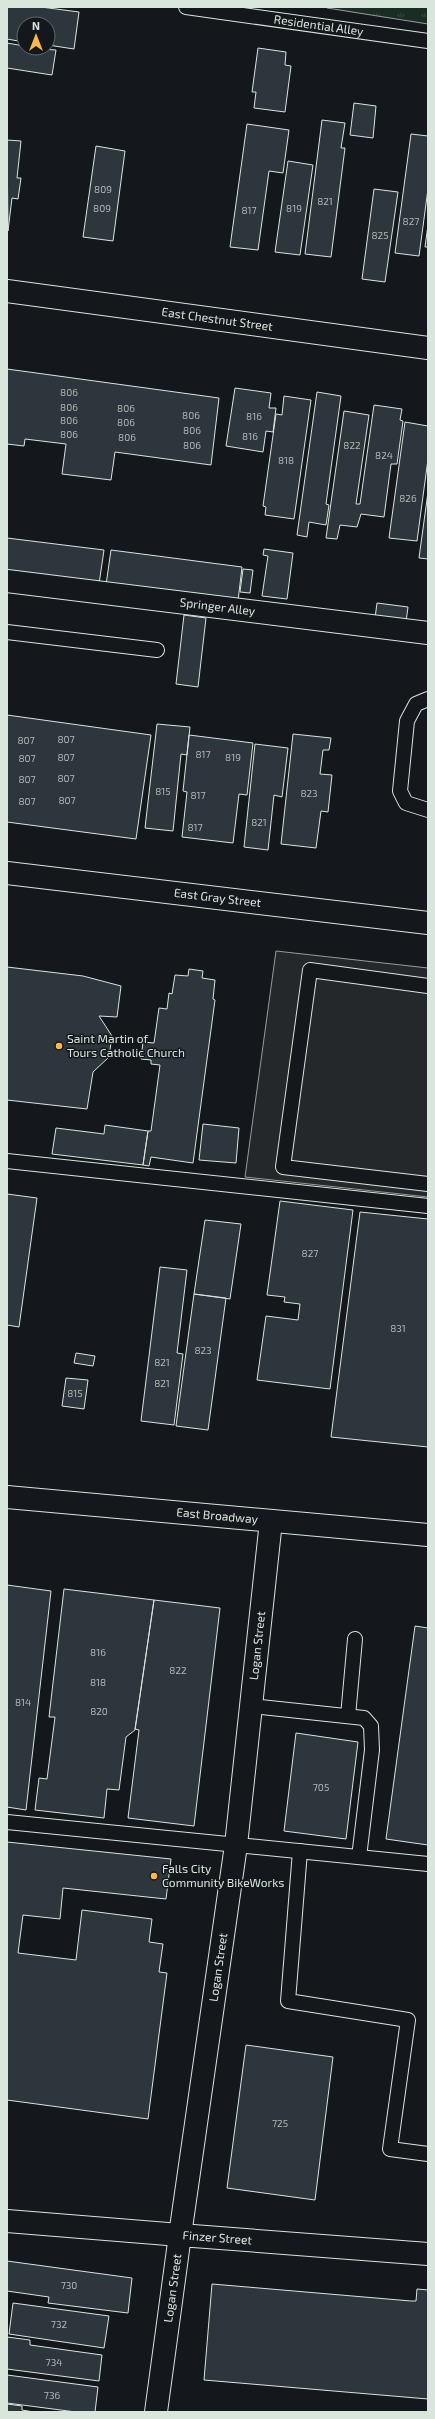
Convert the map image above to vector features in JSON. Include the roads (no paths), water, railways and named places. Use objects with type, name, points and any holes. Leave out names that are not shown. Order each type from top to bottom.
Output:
[{"type":"street","name":"East Chestnut Street","points":[[7,291],[428,348]]},
{"type":"street","name":"Springer Alley","points":[[7,581],[428,633]]},
{"type":"street","name":"East Gray Street","points":[[7,873],[428,923]]},
{"type":"street","name":"East Broadway","points":[[7,1497],[428,1535]]},
{"type":"street","name":"Logan Street","points":[[156,2412],[236,1845],[272,1521]]},
{"type":"street","name":"Finzer Street","points":[[7,2221],[428,2254]]},
{"type":"lane","name":"Residential Alley","points":[[186,7],[428,40]]},
{"type":"lane","points":[[7,632],[157,650]]},
{"type":"lane","points":[[428,699],[416,704],[407,721],[400,791],[406,803],[428,810]]},
{"type":"lane","points":[[428,986],[310,970],[283,1167],[428,1184]]},
{"type":"lane","points":[[7,1161],[428,1206]]},
{"type":"lane","points":[[348,1716],[355,1639]]},
{"type":"lane","points":[[252,1706],[364,1718],[371,1726],[372,1750],[359,1857]]},
{"type":"lane","points":[[7,1822],[428,1864]]},
{"type":"lane","points":[[300,1851],[288,2001],[408,2020],[390,2149],[428,2154]]},
{"type":"place","name":"Saint Martin of Tours Catholic Church","points":[[59,1046]]},
{"type":"place","name":"Falls City Community BikeWorks","points":[[154,1876]]}]
